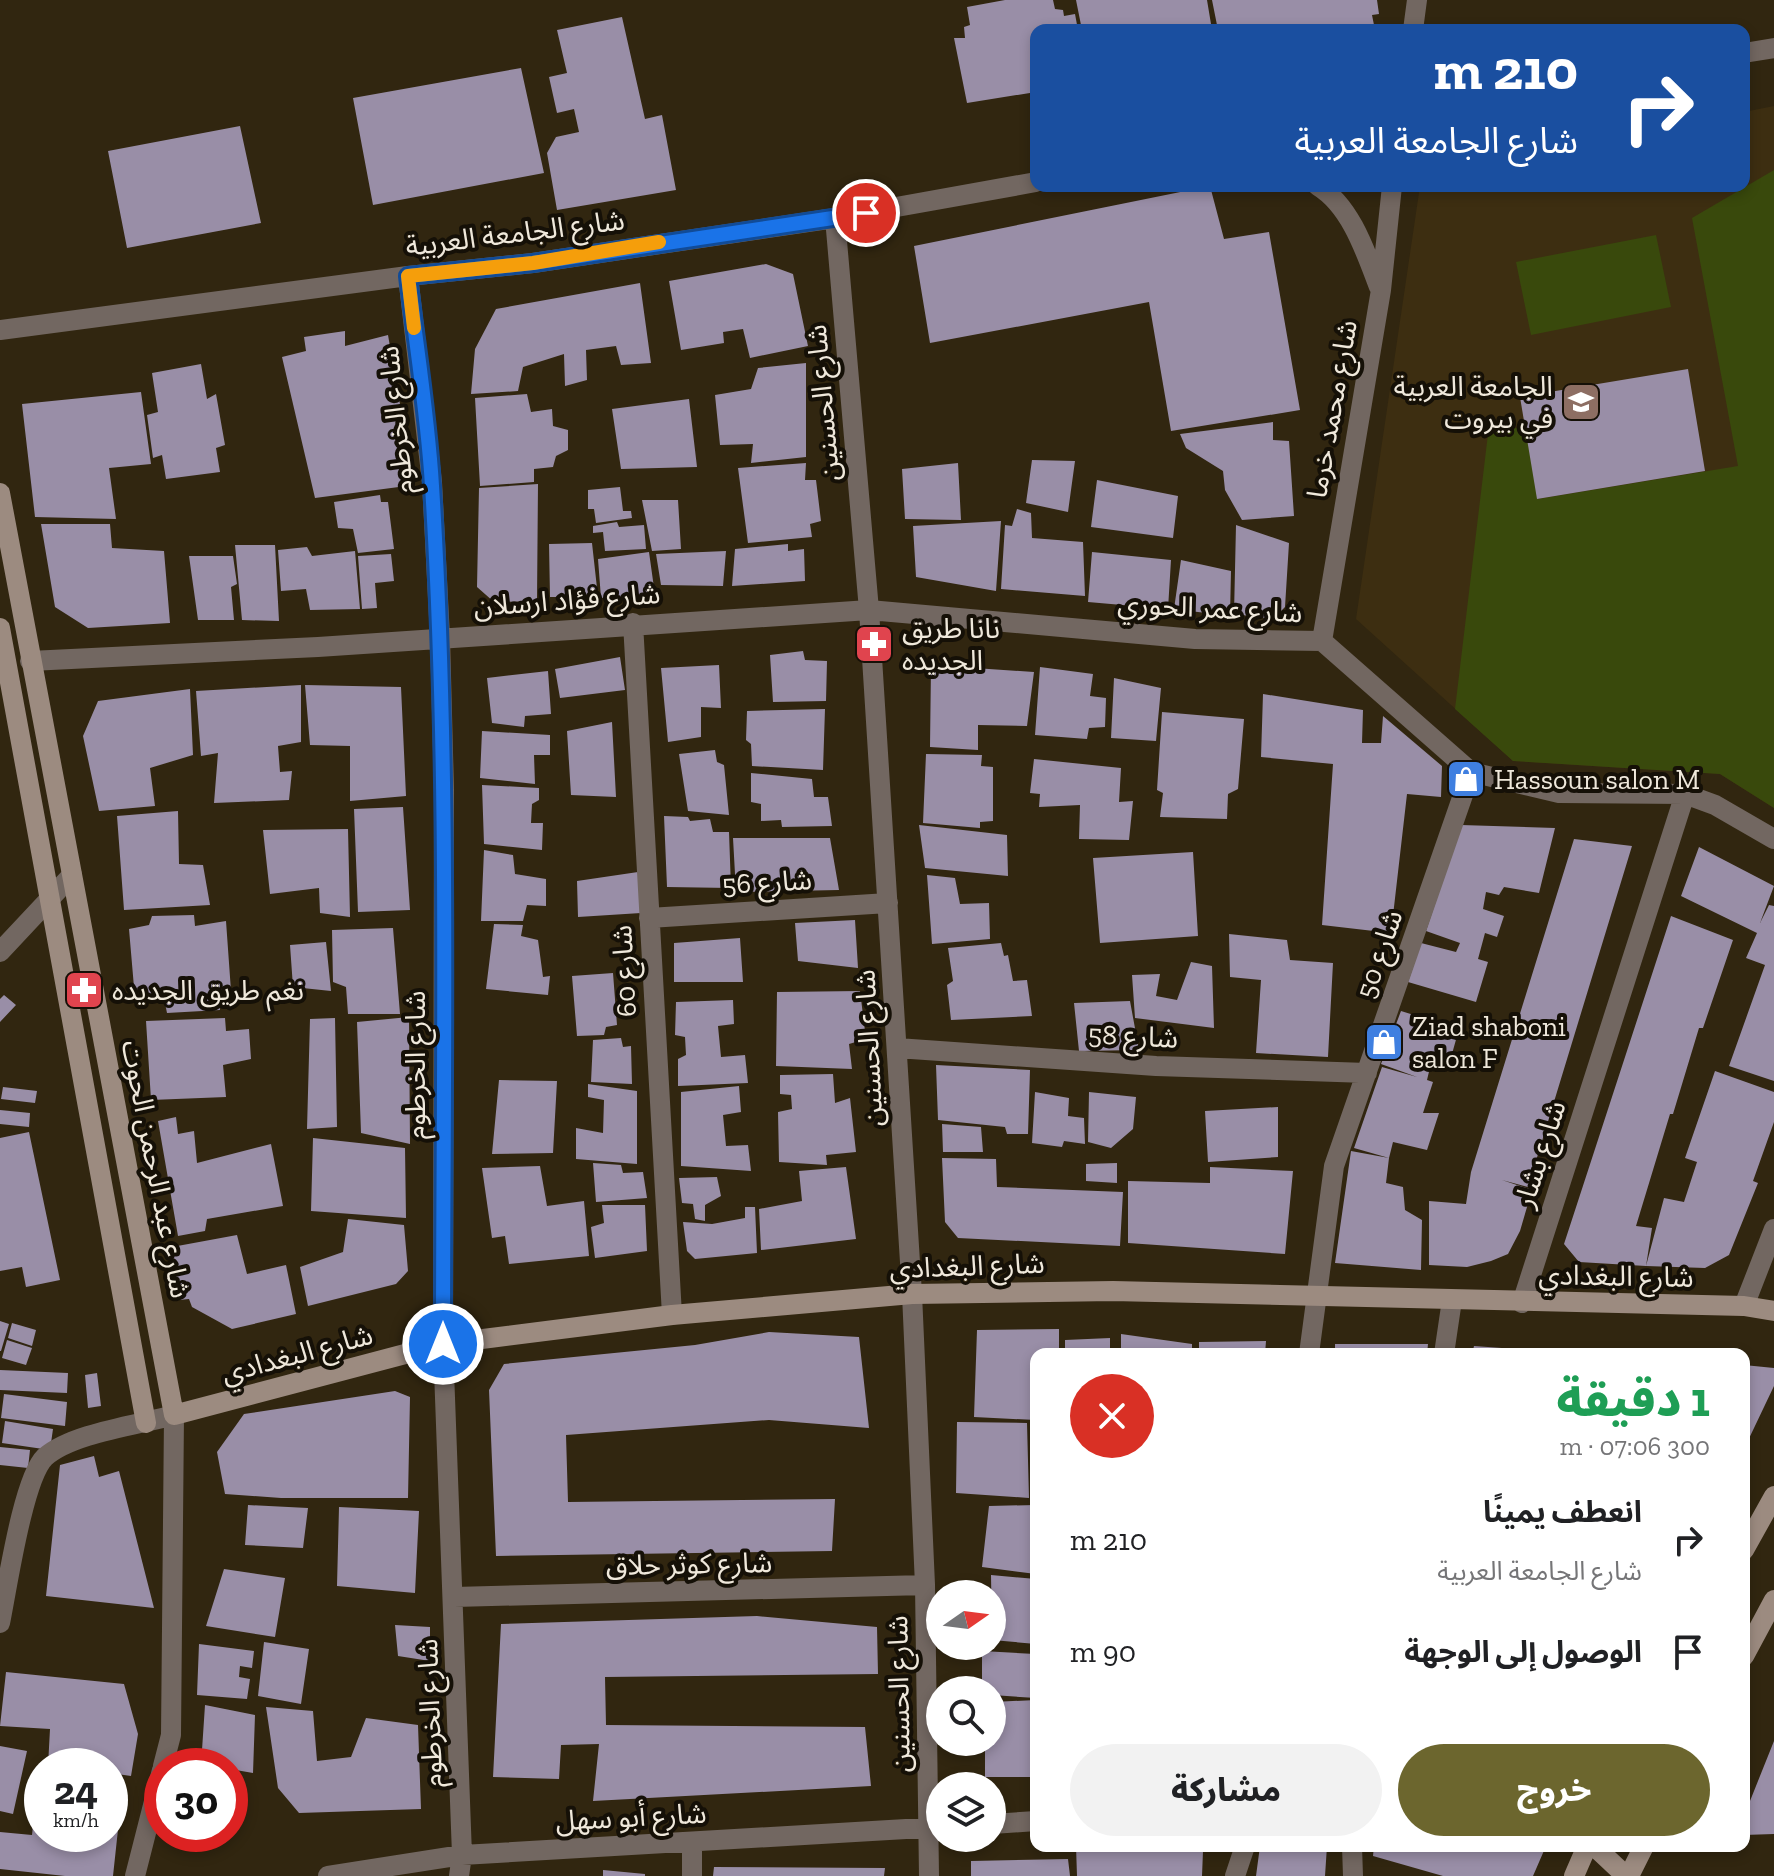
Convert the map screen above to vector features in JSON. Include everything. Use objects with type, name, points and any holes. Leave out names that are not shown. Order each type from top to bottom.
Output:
[{"type":"street","points":[[1414,24],[1417,0]]},
{"type":"street","points":[[1750,52],[1774,48]]},
{"type":"street","name":"شارع الجامعة العربية","points":[[0,330],[408,276],[533,263],[835,218],[1030,183]]},
{"type":"street","points":[[1324,192],[1341,209],[1357,234],[1381,290]]},
{"type":"street","name":"شارع محمد خرما","points":[[1322,641],[1381,290],[1391,192]]},
{"type":"street","name":"شارع الحسنين","points":[[835,218],[869,610],[888,903],[912,1294],[933,1772]]},
{"type":"street","name":"شارع الخرطوم","points":[[408,276],[432,482],[440,637],[444,790],[443,1344],[454,1597],[460,1866]]},
{"type":"street","name":"شارع عبد الرحمن الحوت","points":[[0,493],[174,1415],[171,1735],[167,1748]]},
{"type":"street","name":"شارع فؤاد ارسلان","points":[[30,661],[869,610]]},
{"type":"street","name":"شارع عمر الحوري","points":[[869,610],[1195,639],[1322,641],[1471,772],[1559,793],[1685,794],[1715,805],[1774,839]]},
{"type":"street","name":"شارع 60","points":[[633,623],[672,1315]]},
{"type":"street","name":"شارع عبد الرحمن الحوت","points":[[0,628],[146,1423]]},
{"type":"street","name":"شارع 50","points":[[1310,1348],[1334,1166],[1471,772]]},
{"type":"street","name":"شارع بشار","points":[[1522,1303],[1685,794]]},
{"type":"street","points":[[0,952],[72,875]]},
{"type":"street","name":"شارع 56","points":[[649,918],[888,903]]},
{"type":"street","name":"شارع 58","points":[[897,1048],[1156,1066],[1367,1073]]},
{"type":"street","points":[[1744,1306],[1774,1229]]},
{"type":"street","name":"شارع البغدادي","points":[[174,1415],[443,1344],[672,1315],[912,1294],[1113,1291],[1744,1306],[1774,1311]]},
{"type":"street","points":[[1445,1348],[1452,1300]]},
{"type":"street","points":[[0,1623],[36,1469],[44,1458],[66,1445],[174,1415]]},
{"type":"street","points":[[1750,1539],[1774,1496]]},
{"type":"street","name":"شارع كوثر حلاق","points":[[454,1597],[925,1585]]},
{"type":"street","points":[[1750,1645],[1774,1600]]},
{"type":"street","points":[[1006,1823],[1030,1821]]},
{"type":"street","name":"شارع أبو سهل","points":[[328,1876],[692,1842],[926,1828]]},
{"type":"street","name":"شارع عبد الرحمن الحوت","points":[[135,1876],[144,1840]]},
{"type":"street","points":[[692,1842],[692,1876]]},
{"type":"street","name":"شارع الحسنين","points":[[929,1876],[932,1852]]},
{"type":"street","points":[[1235,1876],[1243,1852]]},
{"type":"street","points":[[1352,1852],[1353,1876]]},
{"type":"street","points":[[1574,1876],[1584,1852]]},
{"type":"street","points":[[1601,1852],[1628,1876],[1641,1852]]},
{"type":"shaded area","name":"الجامعة العربية في بيروت","points":[[1774,106],[1774,808],[1720,774],[1513,761],[1356,619],[1419,192],[1750,192],[1750,111]]},
{"type":"green space","points":[[1774,170],[1774,808],[1720,774],[1513,761],[1455,709],[1488,434],[1525,426],[1538,499],[1738,466],[1692,218],[1736,192],[1750,192],[1750,184]]},
{"type":"green space","points":[[1656,235],[1671,307],[1531,335],[1516,262]]},
{"type":"building","points":[[1005,0],[1053,0],[1055,9],[1063,10],[1064,16],[1075,14],[1077,24],[1030,24],[1030,93],[967,103],[954,38],[965,38],[964,27],[970,25],[967,7]]},
{"type":"building","points":[[1076,0],[1207,0],[1211,24],[1081,24]]},
{"type":"building","points":[[1212,0],[1377,0],[1379,14],[1372,15],[1374,24],[1217,24]]},
{"type":"building","points":[[622,17],[645,119],[662,115],[676,190],[557,210],[547,153],[556,137],[579,132],[574,109],[557,113],[549,77],[567,73],[557,30]]},
{"type":"building","points":[[521,68],[544,173],[373,205],[353,98]]},
{"type":"building","points":[[240,126],[261,223],[127,248],[108,151]]},
{"type":"building","points":[[1180,192],[1212,192],[1224,239],[1269,232],[1300,410],[1171,431],[1149,302],[930,343],[914,246]]},
{"type":"building","points":[[766,264],[793,274],[808,346],[750,358],[743,329],[723,332],[724,343],[681,350],[669,281]]},
{"type":"building","points":[[640,283],[651,363],[621,365],[616,346],[586,350],[587,380],[565,386],[564,354],[523,367],[518,391],[471,394],[475,349],[496,309]]},
{"type":"building","points":[[345,331],[345,346],[388,335],[414,485],[315,498],[282,357],[306,351],[304,337]]},
{"type":"building","points":[[806,363],[806,457],[751,463],[753,444],[720,445],[715,395],[751,389],[758,368]]},
{"type":"building","points":[[201,364],[207,399],[216,394],[225,445],[216,448],[220,472],[166,479],[162,455],[153,458],[147,415],[158,412],[152,373]]},
{"type":"building","points":[[1688,369],[1705,471],[1537,499],[1520,397]]},
{"type":"building","points":[[141,392],[151,464],[109,468],[116,519],[35,517],[22,404]]},
{"type":"building","points":[[527,394],[531,412],[552,409],[553,426],[568,430],[568,450],[556,456],[553,467],[534,469],[534,482],[480,486],[475,398]]},
{"type":"building","points":[[689,399],[697,467],[621,469],[612,409]]},
{"type":"building","points":[[1273,422],[1273,440],[1289,441],[1294,516],[1242,520],[1225,490],[1223,471],[1186,448],[1180,434]]},
{"type":"building","points":[[1032,460],[1075,461],[1068,512],[1026,503]]},
{"type":"building","points":[[806,463],[805,480],[816,480],[821,521],[810,524],[812,537],[748,543],[738,468]]},
{"type":"building","points":[[958,463],[961,520],[905,519],[902,469]]},
{"type":"building","points":[[1097,480],[1178,496],[1173,538],[1091,527]]},
{"type":"building","points":[[538,484],[537,601],[494,602],[477,587],[479,488]]},
{"type":"building","points":[[620,487],[623,511],[631,511],[632,518],[596,523],[594,509],[588,509],[588,490]]},
{"type":"building","points":[[380,495],[381,502],[388,502],[394,549],[358,553],[353,529],[338,528],[334,502]]},
{"type":"building","points":[[642,500],[678,500],[681,549],[652,551]]},
{"type":"building","points":[[1017,509],[1031,513],[1032,538],[1083,542],[1085,596],[1001,589],[1005,525],[1012,526]]},
{"type":"building","points":[[1001,521],[996,591],[916,577],[913,526]]},
{"type":"building","points":[[617,522],[619,527],[644,525],[646,549],[605,551],[603,532],[593,533],[593,526]]},
{"type":"building","points":[[41,524],[110,524],[112,548],[164,551],[170,623],[88,628],[55,607]]},
{"type":"building","points":[[1236,525],[1289,543],[1285,607],[1273,619],[1234,614]]},
{"type":"building","points":[[592,543],[598,597],[550,597],[549,544]]},
{"type":"building","points":[[788,544],[788,551],[804,549],[805,581],[732,586],[735,549]]},
{"type":"building","points":[[235,545],[275,545],[279,621],[242,620]]},
{"type":"building","points":[[307,547],[312,556],[355,551],[360,609],[310,610],[306,589],[281,591],[278,550]]},
{"type":"building","points":[[726,551],[723,586],[661,585],[656,554]]},
{"type":"building","points":[[649,552],[655,595],[601,598],[598,559]]},
{"type":"building","points":[[1092,552],[1171,560],[1168,609],[1088,602]]},
{"type":"building","points":[[391,554],[394,581],[375,583],[377,608],[362,609],[358,556]]},
{"type":"building","points":[[189,556],[233,556],[237,584],[231,587],[234,620],[198,620]]},
{"type":"building","points":[[1181,560],[1231,571],[1230,616],[1174,609]]},
{"type":"building","points":[[803,651],[805,660],[827,661],[826,701],[773,702],[770,655]]},
{"type":"building","points":[[620,657],[625,690],[560,698],[555,669]]},
{"type":"building","points":[[719,665],[721,708],[701,707],[701,737],[668,742],[661,668]]},
{"type":"building","points":[[931,665],[1034,672],[1027,726],[978,725],[978,750],[930,747]]},
{"type":"building","points":[[1040,667],[1093,674],[1090,696],[1106,698],[1105,727],[1089,728],[1087,739],[1035,735]]},
{"type":"building","points":[[548,671],[551,714],[525,716],[524,727],[492,723],[487,678]]},
{"type":"building","points":[[1114,678],[1161,688],[1156,741],[1111,738]]},
{"type":"building","points":[[301,685],[301,742],[278,746],[280,772],[292,771],[289,800],[214,803],[218,753],[201,756],[196,691]]},
{"type":"building","points":[[305,685],[401,687],[406,796],[350,801],[350,746],[310,745]]},
{"type":"building","points":[[190,689],[193,755],[150,768],[155,806],[99,811],[83,736],[98,701]]},
{"type":"building","points":[[1263,694],[1363,710],[1362,743],[1381,743],[1383,716],[1442,766],[1441,797],[1407,794],[1391,933],[1322,925],[1333,764],[1261,757]]},
{"type":"building","points":[[825,709],[823,770],[752,766],[751,744],[746,740],[747,711]]},
{"type":"building","points":[[1162,712],[1244,719],[1238,789],[1228,794],[1227,819],[1160,817],[1163,793],[1157,790]]},
{"type":"building","points":[[612,722],[616,797],[571,795],[567,731]]},
{"type":"building","points":[[482,731],[550,735],[550,755],[534,755],[535,784],[480,778]]},
{"type":"building","points":[[715,750],[717,762],[724,765],[729,815],[688,811],[679,754]]},
{"type":"building","points":[[926,754],[982,755],[981,766],[993,767],[993,821],[980,822],[980,828],[923,823]]},
{"type":"building","points":[[1034,759],[1121,768],[1119,802],[1133,801],[1129,840],[1079,839],[1080,805],[1039,807],[1040,794],[1030,793]]},
{"type":"building","points":[[751,773],[812,779],[814,797],[828,797],[832,826],[782,827],[781,820],[761,821],[761,804],[751,802]]},
{"type":"building","points":[[482,785],[539,788],[539,800],[532,804],[531,823],[543,823],[542,850],[484,844]]},
{"type":"building","points":[[403,807],[410,910],[358,912],[354,809]]},
{"type":"building","points":[[178,811],[179,864],[203,865],[210,905],[124,910],[117,816]]},
{"type":"building","points":[[664,816],[688,817],[690,821],[710,819],[713,832],[729,832],[731,888],[667,887]]},
{"type":"building","points":[[919,825],[1007,835],[1008,876],[925,868]]},
{"type":"building","points":[[1461,825],[1555,828],[1539,893],[1504,887],[1499,895],[1486,892],[1483,909],[1504,916],[1497,937],[1485,933],[1478,959],[1488,962],[1476,1002],[1408,982],[1421,943],[1456,952],[1460,943],[1426,931]]},
{"type":"building","points":[[348,829],[350,917],[320,913],[319,888],[270,894],[263,830]]},
{"type":"building","points":[[733,838],[830,838],[839,890],[736,892]]},
{"type":"building","points":[[1574,839],[1632,846],[1528,1187],[1502,1180],[1532,1190],[1520,1231],[1508,1254],[1491,1261],[1467,1267],[1429,1265],[1429,1201],[1466,1204],[1471,1172]]},
{"type":"building","points":[[1699,847],[1774,886],[1760,923],[1769,905],[1774,906],[1774,1081],[1729,1066],[1765,965],[1746,958],[1757,933],[1681,896]]},
{"type":"building","points":[[484,850],[513,855],[515,874],[546,879],[546,906],[527,905],[523,921],[481,921]]},
{"type":"building","points":[[1193,852],[1198,936],[1100,943],[1093,858]]},
{"type":"building","points":[[638,872],[641,913],[578,917],[577,881]]},
{"type":"building","points":[[927,875],[955,878],[960,904],[989,903],[990,939],[932,944]]},
{"type":"building","points":[[194,915],[195,926],[226,921],[231,991],[219,995],[220,1010],[167,1013],[164,998],[135,999],[129,929],[149,925],[152,916]]},
{"type":"building","points":[[1671,916],[1733,940],[1703,1028],[1699,1028],[1636,1226],[1652,1228],[1646,1266],[1579,1262],[1564,1244]]},
{"type":"building","points":[[855,920],[858,968],[798,961],[795,923]]},
{"type":"building","points":[[494,924],[523,925],[521,936],[538,940],[543,977],[550,976],[548,995],[486,989]]},
{"type":"building","points":[[393,928],[400,1014],[348,1014],[346,987],[333,982],[332,930]]},
{"type":"building","points":[[1229,934],[1287,940],[1290,960],[1333,963],[1328,1057],[1256,1053],[1261,980],[1230,977]]},
{"type":"building","points":[[740,938],[743,982],[674,982],[674,943]]},
{"type":"building","points":[[326,942],[331,991],[293,987],[290,945]]},
{"type":"building","points":[[1001,943],[1004,956],[1008,955],[1013,981],[1027,980],[1032,1016],[951,1020],[947,985],[953,981],[948,948]]},
{"type":"building","points":[[1191,962],[1212,966],[1214,1028],[1135,1018],[1132,975],[1160,974],[1156,996],[1177,1000]]},
{"type":"building","points":[[613,973],[617,1025],[606,1027],[604,1035],[577,1036],[572,976]]},
{"type":"building","points":[[860,991],[866,1039],[849,1044],[852,1069],[776,1066],[777,992]]},
{"type":"building","points":[[4,995],[16,1005],[0,1022],[0,999]]},
{"type":"building","points":[[733,1000],[734,1024],[718,1026],[721,1057],[745,1055],[748,1083],[678,1086],[678,1059],[686,1055],[685,1037],[675,1035],[676,1002]]},
{"type":"building","points":[[1130,1001],[1139,1050],[1079,1051],[1074,1003]]},
{"type":"building","points":[[1401,1011],[1459,1029],[1450,1061],[1433,1055],[1427,1080],[1433,1082],[1423,1113],[1439,1113],[1427,1150],[1393,1142],[1389,1158],[1354,1148],[1382,1067],[1417,1077],[1381,1064]]},
{"type":"building","points":[[409,1017],[410,1144],[361,1133],[357,1022]]},
{"type":"building","points":[[225,1018],[226,1031],[249,1029],[251,1059],[223,1065],[226,1097],[151,1100],[146,1021]]},
{"type":"building","points":[[335,1018],[337,1127],[307,1129],[310,1019]]},
{"type":"building","points":[[621,1038],[623,1047],[631,1046],[632,1084],[591,1082],[593,1040]]},
{"type":"building","points":[[936,1065],[1030,1070],[1028,1134],[1007,1134],[1005,1127],[938,1120]]},
{"type":"building","points":[[1715,1071],[1774,1092],[1774,1122],[1753,1181],[1758,1183],[1729,1255],[1705,1268],[1646,1266],[1664,1198],[1684,1202],[1697,1162],[1685,1158]]},
{"type":"building","points":[[833,1074],[835,1103],[850,1098],[856,1152],[826,1155],[827,1165],[779,1162],[778,1112],[792,1109],[791,1095],[780,1094],[780,1075]]},
{"type":"building","points":[[499,1080],[557,1081],[553,1153],[492,1154]]},
{"type":"building","points":[[588,1084],[637,1091],[637,1164],[576,1159],[576,1128],[603,1133],[604,1100],[588,1097]]},
{"type":"building","points":[[739,1086],[741,1112],[723,1115],[726,1146],[748,1145],[751,1171],[681,1166],[681,1092]]},
{"type":"building","points":[[3,1087],[37,1091],[35,1103],[1,1099]]},
{"type":"building","points":[[1035,1092],[1069,1098],[1068,1116],[1084,1118],[1085,1144],[1064,1141],[1062,1147],[1032,1143]]},
{"type":"building","points":[[1089,1092],[1136,1097],[1133,1129],[1111,1148],[1088,1142]]},
{"type":"building","points":[[1278,1107],[1278,1157],[1208,1162],[1205,1111]]},
{"type":"building","points":[[0,1110],[30,1113],[29,1127],[0,1124]]},
{"type":"building","points":[[176,1117],[178,1134],[194,1131],[197,1163],[271,1144],[283,1206],[207,1219],[205,1231],[178,1236],[158,1121]]},
{"type":"building","points":[[942,1124],[981,1127],[983,1152],[943,1152]]},
{"type":"building","points":[[29,1132],[60,1280],[26,1287],[22,1267],[0,1271],[0,1138]]},
{"type":"building","points":[[313,1138],[405,1148],[406,1218],[311,1211]]},
{"type":"building","points":[[1351,1151],[1389,1158],[1386,1183],[1403,1187],[1405,1210],[1422,1220],[1421,1270],[1335,1263]]},
{"type":"building","points":[[942,1158],[996,1159],[997,1187],[1123,1192],[1120,1246],[958,1238],[945,1222]]},
{"type":"building","points":[[593,1163],[621,1165],[623,1173],[643,1172],[647,1198],[596,1202]]},
{"type":"building","points":[[1117,1163],[1117,1183],[1086,1181],[1086,1164]]},
{"type":"building","points":[[540,1166],[547,1206],[584,1201],[589,1256],[509,1264],[505,1236],[492,1238],[482,1168]]},
{"type":"building","points":[[846,1167],[856,1239],[761,1250],[759,1209],[802,1201],[799,1171]]},
{"type":"building","points":[[1210,1167],[1293,1171],[1285,1254],[1128,1243],[1128,1181],[1210,1183]]},
{"type":"building","points":[[717,1177],[721,1196],[705,1205],[705,1221],[695,1219],[693,1204],[682,1203],[679,1178]]},
{"type":"building","points":[[602,1205],[645,1205],[647,1251],[595,1258],[591,1227],[604,1223]]},
{"type":"building","points":[[745,1207],[755,1207],[757,1253],[695,1259],[687,1251],[683,1222],[712,1224],[745,1218]]},
{"type":"building","points":[[348,1219],[404,1225],[408,1271],[396,1284],[308,1306],[300,1267],[343,1252]]},
{"type":"building","points":[[237,1235],[247,1274],[286,1265],[296,1314],[232,1329],[192,1307],[189,1299],[179,1300],[172,1247]]},
{"type":"building","points":[[0,1321],[9,1324],[1,1351],[0,1351]]},
{"type":"building","points":[[12,1323],[36,1330],[32,1346],[8,1338]]},
{"type":"building","points":[[1059,1329],[1059,1348],[1030,1348],[1030,1420],[974,1417],[977,1330]]},
{"type":"building","points":[[769,1332],[859,1337],[869,1428],[769,1420],[566,1435],[568,1502],[835,1499],[832,1551],[496,1556],[489,1390],[504,1364],[695,1345]]},
{"type":"building","points":[[1121,1334],[1192,1344],[1192,1348],[1121,1348]]},
{"type":"building","points":[[1110,1338],[1110,1348],[1065,1348],[1065,1340]]},
{"type":"building","points":[[7,1340],[32,1348],[26,1365],[2,1358]]},
{"type":"building","points":[[1266,1341],[1265,1348],[1199,1348],[1199,1342]]},
{"type":"building","points":[[1335,1344],[1428,1344],[1428,1348],[1335,1348]]},
{"type":"building","points":[[1750,1366],[1774,1368],[1774,1386],[1750,1436]]},
{"type":"building","points":[[0,1370],[68,1373],[67,1393],[0,1390]]},
{"type":"building","points":[[97,1373],[101,1406],[88,1408],[85,1375]]},
{"type":"building","points":[[395,1391],[410,1397],[408,1498],[281,1498],[225,1494],[217,1452],[244,1414]]},
{"type":"building","points":[[4,1394],[67,1402],[65,1426],[1,1418]]},
{"type":"building","points":[[5,1421],[53,1429],[50,1450],[2,1443]]},
{"type":"building","points":[[957,1422],[1027,1423],[1029,1498],[956,1493]]},
{"type":"building","points":[[0,1447],[30,1450],[28,1468],[0,1465]]},
{"type":"building","points":[[94,1456],[99,1477],[119,1471],[154,1608],[46,1596],[60,1465]]},
{"type":"building","points":[[248,1505],[308,1508],[303,1548],[245,1545]]},
{"type":"building","points":[[1030,1505],[1030,1573],[982,1567],[989,1506]]},
{"type":"building","points":[[339,1507],[419,1511],[415,1593],[337,1586]]},
{"type":"building","points":[[224,1569],[285,1578],[275,1637],[206,1626]]},
{"type":"building","points":[[991,1575],[1030,1578],[1030,1643],[1006,1641],[1006,1580],[991,1580]]},
{"type":"building","points":[[757,1616],[877,1627],[878,1674],[605,1677],[606,1725],[865,1727],[871,1786],[593,1801],[599,1744],[561,1745],[559,1779],[493,1777],[501,1624]]},
{"type":"building","points":[[395,1625],[430,1627],[430,1661],[398,1656]]},
{"type":"building","points":[[264,1642],[309,1649],[301,1704],[258,1696]]},
{"type":"building","points":[[199,1644],[254,1651],[252,1668],[240,1666],[239,1677],[250,1679],[247,1699],[197,1695]]},
{"type":"building","points":[[1006,1652],[1030,1654],[1030,1698],[1006,1696],[1006,1676],[982,1676],[982,1660],[1006,1660]]},
{"type":"building","points":[[6,1672],[124,1684],[138,1734],[131,1776],[128,1776],[128,1748],[49,1748],[50,1729],[0,1726]]},
{"type":"building","points":[[1030,1700],[1030,1777],[1006,1777],[1006,1772],[985,1772],[985,1756],[1006,1756],[1006,1701]]},
{"type":"building","points":[[205,1705],[255,1715],[253,1773],[248,1772],[248,1748],[202,1748]]},
{"type":"building","points":[[266,1707],[313,1711],[317,1761],[351,1757],[366,1718],[418,1725],[421,1809],[299,1813],[278,1788]]},
{"type":"building","points":[[1774,1741],[1774,1834],[1750,1835],[1750,1801]]},
{"type":"building","points":[[0,1746],[24,1750],[13,1814],[0,1811]]},
{"type":"building","points":[[0,1832],[24,1834],[24,1852],[116,1852],[113,1876],[65,1876],[0,1869]]},
{"type":"building","points":[[1076,1852],[1203,1852],[1202,1876],[1077,1876]]},
{"type":"building","points":[[1259,1852],[1327,1852],[1325,1876],[1256,1876]]},
{"type":"building","points":[[1373,1852],[1543,1852],[1533,1876],[1443,1876],[1373,1856]]},
{"type":"building","points":[[1068,1859],[1070,1876],[971,1876],[971,1861]]},
{"type":"building","points":[[714,1867],[885,1868],[884,1876],[713,1876]]},
{"type":"building","points":[[603,1870],[645,1874],[645,1876],[603,1876]]},
{"type":"slow traffic","points":[[414,328],[408,276],[533,263],[659,242]]},
{"type":"place","name":"الجامعة العربية في بيروت","points":[[1581,402]]},
{"type":"place","name":"نانا طريق الجديده","points":[[874,644]]},
{"type":"place","name":"Hassoun salon M","points":[[1466,779]]},
{"type":"place","name":"نغم طريق الجديده","points":[[84,990]]},
{"type":"place","name":"Ziad shaboni salon F","points":[[1384,1042]]},
{"type":"route","points":[[443,1344],[444,790],[440,637],[432,482],[408,276],[533,263],[866,213]]}]
